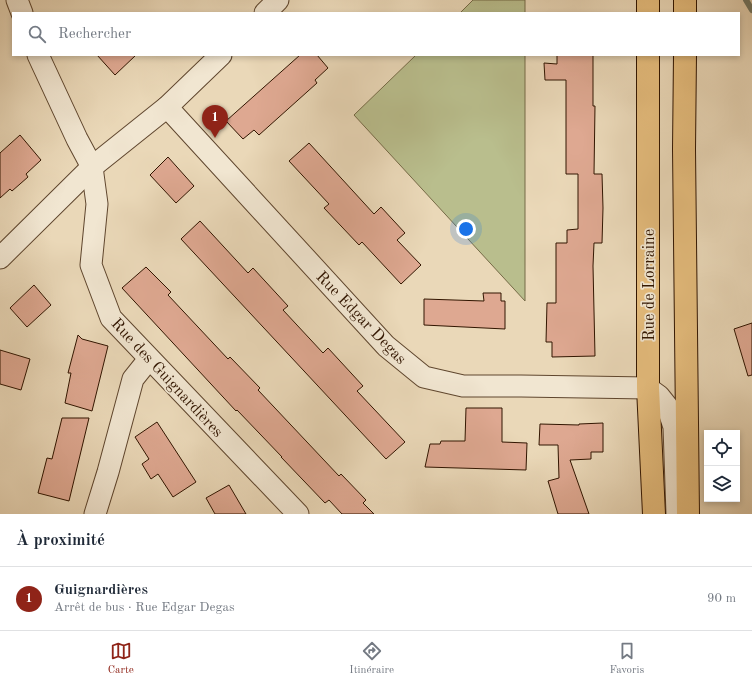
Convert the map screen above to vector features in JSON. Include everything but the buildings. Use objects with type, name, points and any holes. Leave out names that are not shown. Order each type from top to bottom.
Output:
[{"type":"main road","points":[[648,0],[648,12]]},
{"type":"main road","points":[[685,0],[685,12]]},
{"type":"main road","name":"Rue de Lorraine","points":[[648,56],[648,388],[654,514]]},
{"type":"main road","points":[[685,56],[684,149],[688,514]]},
{"type":"street","points":[[17,0],[22,12]]},
{"type":"street","points":[[266,12],[278,0]]},
{"type":"street","points":[[38,56],[77,139],[92,167]]},
{"type":"street","points":[[0,258],[92,167],[167,107],[220,56]]},
{"type":"street","name":"Rue Edgar Degas","points":[[167,107],[386,346],[424,377],[463,386],[648,388]]},
{"type":"street","name":"Rue des Guignardières","points":[[92,167],[97,204],[91,265],[111,318],[298,514]]},
{"type":"street","points":[[95,514],[133,379],[149,359]]},
{"type":"street","points":[[648,388],[667,406],[674,427],[677,514]]},
{"type":"green space","points":[[473,0],[525,0],[525,12],[461,12]]},
{"type":"green space","points":[[415,56],[525,56],[525,301],[354,115]]},
{"type":"waterway","points":[[746,0],[752,10]]},
{"type":"place","name":"Guignardières","points":[[215,138]]}]
